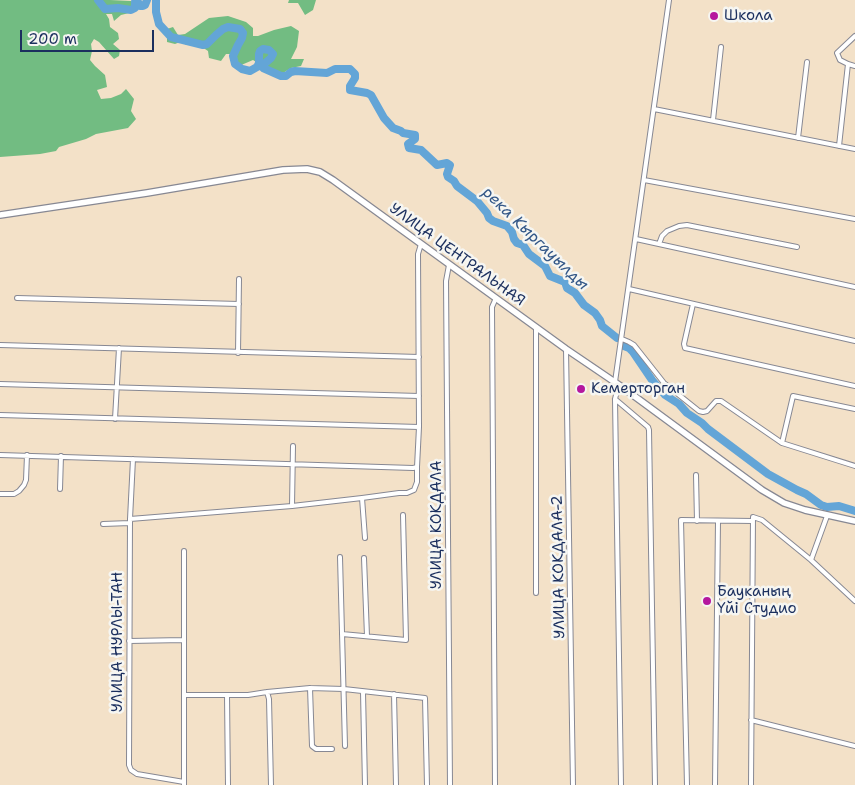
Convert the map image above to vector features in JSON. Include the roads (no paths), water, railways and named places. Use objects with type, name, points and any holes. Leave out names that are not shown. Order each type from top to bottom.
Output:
[{"type":"main road","name":"УЛИЦА ЦЕНТРАЛЬНАЯ","points":[[0,215],[283,170],[307,169],[320,172],[773,497],[805,510],[855,521]]},
{"type":"street","points":[[615,382],[669,0]]},
{"type":"street","points":[[855,36],[837,53],[840,60],[855,66]]},
{"type":"street","points":[[713,120],[721,47]]},
{"type":"street","points":[[798,138],[807,62]]},
{"type":"street","points":[[839,146],[848,64]]},
{"type":"street","points":[[654,109],[855,149]]},
{"type":"street","points":[[644,180],[855,219]]},
{"type":"street","points":[[659,244],[662,236],[667,231],[687,225],[797,247]]},
{"type":"street","points":[[636,239],[855,287]]},
{"type":"street","points":[[103,524],[292,506],[407,493],[414,490],[417,482],[418,467],[418,258],[421,244]]},
{"type":"street","name":"УЛИЦА КОКДАЛА","points":[[449,265],[446,291],[450,785]]},
{"type":"street","points":[[238,353],[239,279]]},
{"type":"street","points":[[629,289],[855,341]]},
{"type":"street","points":[[17,298],[239,304]]},
{"type":"street","points":[[495,785],[492,307],[496,298]]},
{"type":"street","points":[[693,304],[684,344],[685,348],[855,386]]},
{"type":"street","points":[[536,327],[536,593]]},
{"type":"street","points":[[622,339],[634,346],[664,383],[699,411],[707,411],[716,401],[721,401],[782,442],[855,466]]},
{"type":"street","points":[[0,345],[419,357]]},
{"type":"street","points":[[115,419],[119,348]]},
{"type":"street","name":"УЛИЦА КОКДАЛА-2","points":[[566,349],[573,785]]},
{"type":"street","points":[[0,384],[419,396]]},
{"type":"street","points":[[622,387],[615,400],[622,785]]},
{"type":"street","points":[[782,442],[794,396],[855,409]]},
{"type":"street","points":[[615,400],[648,427],[649,430],[655,785]]},
{"type":"street","points":[[0,415],[419,427]]},
{"type":"street","points":[[292,446],[292,506]]},
{"type":"street","points":[[0,455],[418,467]]},
{"type":"street","points":[[0,494],[14,494],[24,485],[27,455]]},
{"type":"street","points":[[60,489],[61,456]]},
{"type":"street","name":"УЛИЦА НУРЛЫ-ТАН","points":[[133,459],[130,521],[129,765],[131,770],[137,774],[184,783]]},
{"type":"street","points":[[696,475],[697,520]]},
{"type":"street","points":[[362,498],[365,538]]},
{"type":"street","points":[[342,634],[406,640],[403,515]]},
{"type":"street","points":[[811,560],[827,516]]},
{"type":"street","points":[[751,785],[753,519]]},
{"type":"street","points":[[687,785],[681,520],[762,520],[811,560],[855,601]]},
{"type":"street","points":[[715,785],[718,521]]},
{"type":"street","points":[[184,551],[184,783]]},
{"type":"street","points":[[340,557],[345,746]]},
{"type":"street","points":[[364,558],[367,636]]},
{"type":"street","points":[[129,641],[184,640]]},
{"type":"street","points":[[184,695],[248,695],[310,688],[344,689],[425,698],[427,785]]},
{"type":"street","points":[[310,688],[312,746],[316,749],[332,749]]},
{"type":"street","points":[[266,692],[270,699],[271,785]]},
{"type":"street","points":[[363,692],[365,785]]},
{"type":"street","points":[[394,694],[396,785]]},
{"type":"street","points":[[227,695],[228,785]]},
{"type":"street","points":[[751,720],[855,746]]},
{"type":"waterway","name":"река Кыргауылды","points":[[98,0],[105,9],[131,10],[135,8],[135,2],[143,6],[147,0]]},
{"type":"waterway","name":"река Кыргауылды","points":[[156,0],[159,24],[171,37],[203,45],[207,44],[223,29],[228,27],[240,29],[243,33],[242,38],[233,56],[235,64],[242,69],[250,71],[257,67],[259,54],[263,49],[269,50],[273,54],[263,65],[263,68],[281,76],[286,76],[295,71],[327,73],[335,69],[350,69],[355,74],[350,90],[371,95],[384,118],[393,128],[403,133],[415,135],[415,139],[408,144],[409,148],[421,150],[437,165],[447,163],[450,165],[448,177],[477,201],[489,218],[507,226],[517,243],[523,245],[529,254],[545,266],[550,276],[565,282],[567,288],[575,293],[584,305],[595,313],[602,326],[617,338]]},
{"type":"waterway","name":"река Кыргауылды","points":[[624,346],[633,352],[665,395],[768,474],[806,494],[821,505],[827,507],[839,506],[855,511]]},
{"type":"place","name":"Школа","points":[[714,16]]},
{"type":"place","name":"Кемерторган","points":[[581,389]]},
{"type":"place","name":"Бауканың Үйі Студио","points":[[707,601]]}]
